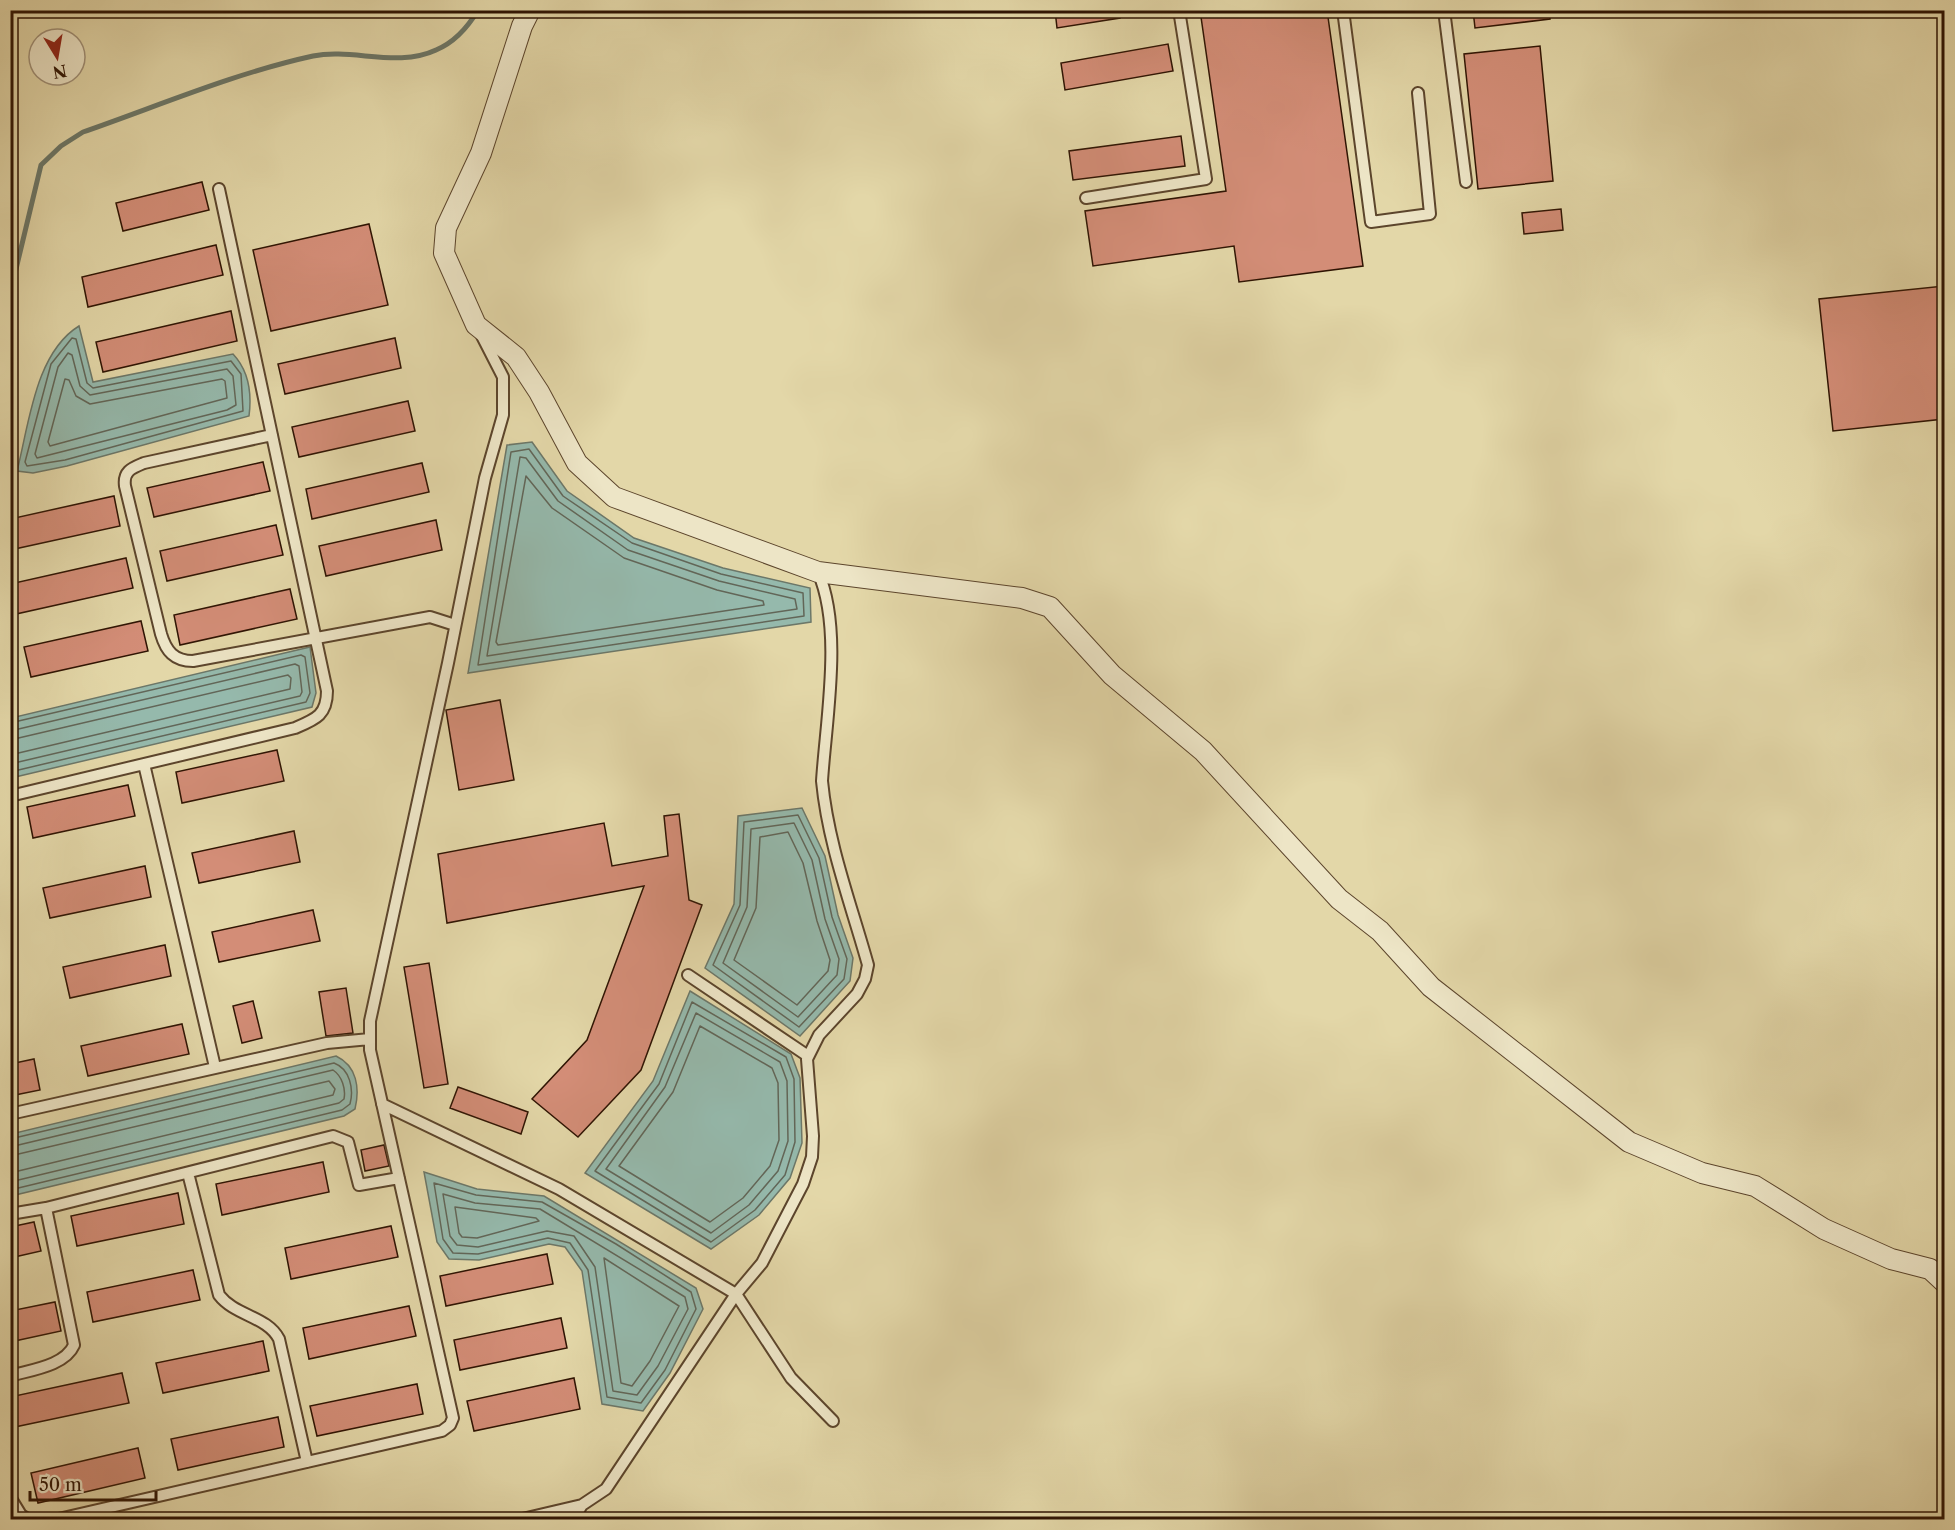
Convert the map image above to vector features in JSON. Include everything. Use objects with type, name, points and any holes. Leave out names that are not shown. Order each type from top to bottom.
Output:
[{"type":"street","points":[[530,10],[522,26],[481,153],[446,228],[444,253],[476,325],[516,357],[539,392],[577,463],[614,497],[818,572],[1022,598],[1050,607],[1112,675],[1203,751],[1339,899],[1380,931],[1431,987],[1570,1098],[1629,1142],[1651,1153],[1702,1173],[1755,1186],[1777,1197],[1824,1229],[1891,1259],[1930,1269],[1944,1282]]},
{"type":"lane","points":[[1086,198],[1206,178],[1179,10]]},
{"type":"lane","points":[[1343,10],[1371,222],[1430,214],[1418,93]]},
{"type":"lane","points":[[1444,10],[1466,182]]},
{"type":"lane","points":[[10,796],[295,728],[316,719],[325,709],[327,691],[316,637],[219,189]]},
{"type":"lane","points":[[54,1520],[442,1431],[453,1418],[370,1050],[370,1021],[485,478],[503,415],[503,377],[476,325]]},
{"type":"lane","points":[[272,435],[144,463],[128,471],[125,486],[161,634],[172,655],[177,659],[193,661],[430,617],[455,626]]},
{"type":"lane","points":[[518,1520],[582,1505],[606,1489],[736,1294],[762,1263],[803,1184],[812,1157],[808,1056],[819,1035],[857,994],[865,979],[868,965],[833,848],[825,807],[822,781],[831,622],[825,590],[818,572]]},
{"type":"lane","points":[[144,764],[215,1067]]},
{"type":"lane","points":[[688,975],[808,1056]]},
{"type":"lane","points":[[10,1114],[327,1042],[370,1039]]},
{"type":"lane","points":[[382,1104],[559,1189],[736,1294],[791,1378],[834,1421]]},
{"type":"lane","points":[[10,1214],[46,1208],[333,1136],[348,1142],[359,1185],[399,1178]]},
{"type":"lane","points":[[188,1173],[219,1295],[227,1305],[271,1328],[279,1339],[307,1462]]},
{"type":"lane","points":[[10,1376],[58,1361],[68,1354],[74,1345],[46,1208]]},
{"type":"lane","points":[[10,1497],[21,1515],[30,1520]]},
{"type":"lane","points":[[573,1520],[582,1505]]},
{"type":"water","points":[[79,326],[93,382],[233,354],[246,375],[250,399],[249,416],[67,466],[33,473],[17,471],[30,412],[43,372],[52,354],[64,338]]},
{"type":"water","points":[[532,442],[567,491],[634,538],[723,568],[810,588],[811,622],[468,673],[507,445]]},
{"type":"water","points":[[310,647],[316,693],[312,707],[11,778],[11,718]]},
{"type":"water","points":[[802,808],[825,856],[838,915],[853,958],[850,981],[800,1036],[705,968],[734,904],[738,816]]},
{"type":"water","points":[[690,991],[791,1054],[800,1078],[802,1143],[790,1178],[759,1215],[711,1249],[585,1173],[653,1081]]},
{"type":"water","points":[[336,1056],[349,1066],[357,1086],[355,1109],[344,1116],[11,1196],[11,1134]]},
{"type":"water","points":[[424,1172],[477,1189],[544,1196],[696,1288],[703,1309],[670,1373],[643,1411],[602,1404],[582,1271],[565,1247],[549,1244],[479,1260],[449,1259],[437,1242]]},
{"type":"building","points":[[1055,10],[1120,10],[1120,18],[1057,28]]},
{"type":"building","points":[[1200,10],[1327,10],[1363,266],[1239,282],[1234,246],[1093,266],[1085,211],[1226,191]]},
{"type":"building","points":[[1473,10],[1549,10],[1550,19],[1475,28]]},
{"type":"building","points":[[1168,44],[1173,71],[1065,90],[1061,63]]},
{"type":"building","points":[[1540,46],[1553,181],[1478,189],[1464,54]]},
{"type":"building","points":[[1181,136],[1185,166],[1073,180],[1069,151]]},
{"type":"building","points":[[202,182],[209,210],[123,231],[116,203]]},
{"type":"building","points":[[1561,209],[1563,230],[1524,234],[1522,213]]},
{"type":"building","points":[[369,224],[388,305],[271,331],[253,250]]},
{"type":"building","points":[[216,245],[223,275],[88,307],[82,277]]},
{"type":"building","points":[[1944,286],[1944,419],[1833,431],[1819,299]]},
{"type":"building","points":[[231,311],[237,341],[103,372],[96,342]]},
{"type":"building","points":[[395,338],[401,368],[285,394],[278,364]]},
{"type":"building","points":[[408,401],[415,431],[299,457],[292,427]]},
{"type":"building","points":[[263,462],[270,491],[154,517],[147,488]]},
{"type":"building","points":[[422,463],[429,492],[312,519],[306,489]]},
{"type":"building","points":[[114,496],[120,526],[10,550],[10,519]]},
{"type":"building","points":[[436,520],[442,550],[326,576],[319,546]]},
{"type":"building","points":[[276,525],[283,555],[167,581],[160,551]]},
{"type":"building","points":[[126,558],[133,588],[16,614],[10,584]]},
{"type":"building","points":[[290,589],[297,619],[180,645],[174,615]]},
{"type":"building","points":[[141,621],[148,651],[31,677],[24,647]]},
{"type":"building","points":[[500,700],[514,780],[459,790],[446,710]]},
{"type":"building","points":[[277,750],[284,781],[182,803],[176,772]]},
{"type":"building","points":[[128,785],[135,816],[33,838],[27,807]]},
{"type":"building","points":[[679,814],[689,900],[702,905],[641,1070],[578,1137],[532,1099],[587,1040],[644,886],[447,923],[438,854],[604,823],[612,866],[668,856],[664,816]]},
{"type":"building","points":[[294,831],[300,862],[199,883],[192,853]]},
{"type":"building","points":[[145,866],[151,897],[50,918],[43,888]]},
{"type":"building","points":[[313,910],[320,941],[219,962],[212,932]]},
{"type":"building","points":[[165,945],[171,976],[70,998],[63,967]]},
{"type":"building","points":[[429,963],[448,1084],[424,1088],[404,967]]},
{"type":"building","points":[[346,988],[353,1033],[326,1036],[319,992]]},
{"type":"building","points":[[253,1001],[262,1038],[242,1043],[233,1006]]},
{"type":"building","points":[[182,1024],[189,1054],[88,1076],[81,1046]]},
{"type":"building","points":[[34,1059],[40,1090],[10,1096],[10,1064]]},
{"type":"building","points":[[458,1087],[528,1112],[521,1134],[450,1108]]},
{"type":"building","points":[[384,1145],[389,1166],[365,1171],[361,1150]]},
{"type":"building","points":[[323,1162],[329,1192],[222,1215],[216,1184]]},
{"type":"building","points":[[178,1193],[184,1224],[77,1246],[71,1216]]},
{"type":"building","points":[[34,1222],[41,1251],[10,1258],[10,1227]]},
{"type":"building","points":[[391,1226],[398,1257],[291,1279],[285,1248]]},
{"type":"building","points":[[547,1254],[553,1284],[446,1306],[440,1276]]},
{"type":"building","points":[[193,1270],[200,1300],[93,1322],[87,1292]]},
{"type":"building","points":[[55,1302],[61,1331],[10,1342],[10,1311]]},
{"type":"building","points":[[409,1306],[416,1336],[309,1359],[303,1328]]},
{"type":"building","points":[[561,1318],[567,1348],[460,1370],[454,1340]]},
{"type":"building","points":[[263,1341],[269,1371],[163,1393],[156,1363]]},
{"type":"building","points":[[122,1373],[129,1403],[10,1428],[10,1397]]},
{"type":"building","points":[[574,1378],[580,1409],[474,1431],[467,1401]]},
{"type":"building","points":[[417,1384],[423,1414],[317,1436],[310,1406]]},
{"type":"building","points":[[278,1417],[284,1447],[178,1470],[171,1439]]},
{"type":"building","points":[[138,1448],[145,1478],[38,1503],[31,1473]]},
{"type":"waterway","points":[[10,294],[41,165],[61,146],[83,132],[255,71],[313,56],[343,54],[391,58],[421,55],[443,47],[455,38],[478,10]]}]
